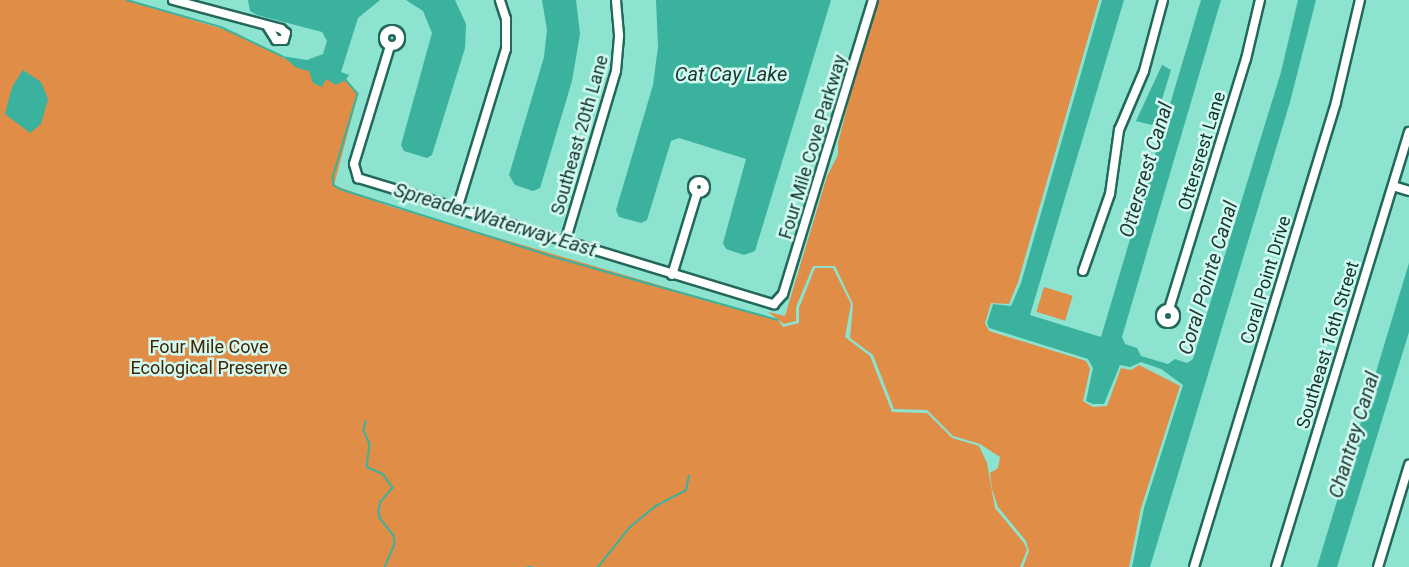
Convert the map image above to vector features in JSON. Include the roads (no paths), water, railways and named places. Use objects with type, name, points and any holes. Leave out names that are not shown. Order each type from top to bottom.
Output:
[{"type":"street","points":[[173,0],[268,27]]},
{"type":"street","points":[[457,209],[506,49],[506,18],[500,0]]},
{"type":"street","name":"Southeast 20th Lane","points":[[565,242],[616,71],[619,35],[616,0]]},
{"type":"street","name":"Four Mile Cove Parkway","points":[[672,275],[768,304],[778,302],[873,0]]},
{"type":"street","points":[[1083,271],[1110,194],[1118,135],[1128,102],[1144,71],[1163,0]]},
{"type":"street","name":"Ottersrest Lane","points":[[1169,309],[1246,59],[1260,0]]},
{"type":"street","name":"Coral Point Drive","points":[[1194,567],[1336,102],[1360,0]]},
{"type":"street","points":[[390,46],[354,164],[355,176],[672,275],[697,193]]},
{"type":"street","name":"Southeast 16th Street","points":[[1276,567],[1409,132]]},
{"type":"street","points":[[1393,186],[1409,190]]},
{"type":"street","points":[[1378,567],[1409,465]]},
{"type":"water","points":[[248,0],[380,0],[358,18],[341,72],[349,75],[346,80],[336,85],[326,79],[322,87],[313,83],[309,71],[297,68],[282,56],[307,60],[323,54],[327,41],[322,32],[257,15],[250,11]]},
{"type":"water","points":[[406,0],[455,0],[466,24],[465,48],[432,155],[427,158],[404,151],[401,145],[432,33],[423,11]]},
{"type":"water","points":[[542,0],[576,0],[580,34],[572,81],[540,188],[533,191],[515,185],[509,175],[544,57],[547,30]]},
{"type":"water","name":"Cat Cay Lake","points":[[656,0],[831,0],[755,251],[744,255],[726,249],[723,243],[746,159],[679,138],[671,141],[647,220],[641,223],[619,217],[616,210],[653,85],[658,47]]},
{"type":"water","points":[[1102,0],[1124,0],[1030,315],[1101,337],[1201,0],[1221,0],[1122,337],[1125,344],[1137,348],[1141,356],[1168,364],[1175,359],[1187,363],[1193,359],[1281,72],[1298,0],[1316,0],[1290,102],[1150,567],[1132,567],[1144,508],[1183,385],[1161,369],[1141,362],[1130,367],[1120,365],[1104,404],[1093,404],[1086,401],[1093,368],[1088,359],[989,328],[987,323],[993,304],[1011,306],[1021,283]]},
{"type":"water","points":[[1162,65],[1171,70],[1156,119],[1152,125],[1136,121]]},
{"type":"water","points":[[23,70],[41,82],[48,99],[41,124],[30,133],[5,114],[12,87]]},
{"type":"water","points":[[1409,263],[1409,332],[1337,567],[1317,567]]},
{"type":"waterway","name":"Spreader Waterway East","points":[[127,0],[221,27],[282,56]]},
{"type":"waterway","name":"Spreader Waterway East","points":[[346,80],[358,94],[333,178],[334,185],[340,189],[561,259],[778,320]]},
{"type":"waterway","points":[[366,421],[364,431],[370,444],[367,467],[383,474],[393,488],[381,502],[379,510],[380,518],[394,536],[395,544],[385,567]]},
{"type":"waterway","points":[[598,567],[630,527],[656,506],[686,490],[689,476]]},
{"type":"water label","name":"Ottersrest Canal","points":[[1146,170]]},
{"type":"water label","name":"Coral Pointe Canal","points":[[1208,278]]},
{"type":"water label","name":"Chantrey Canal","points":[[1354,435]]},
{"type":"park label","name":"Four Mile Cove Ecological Preserve","points":[[209,358]]}]
